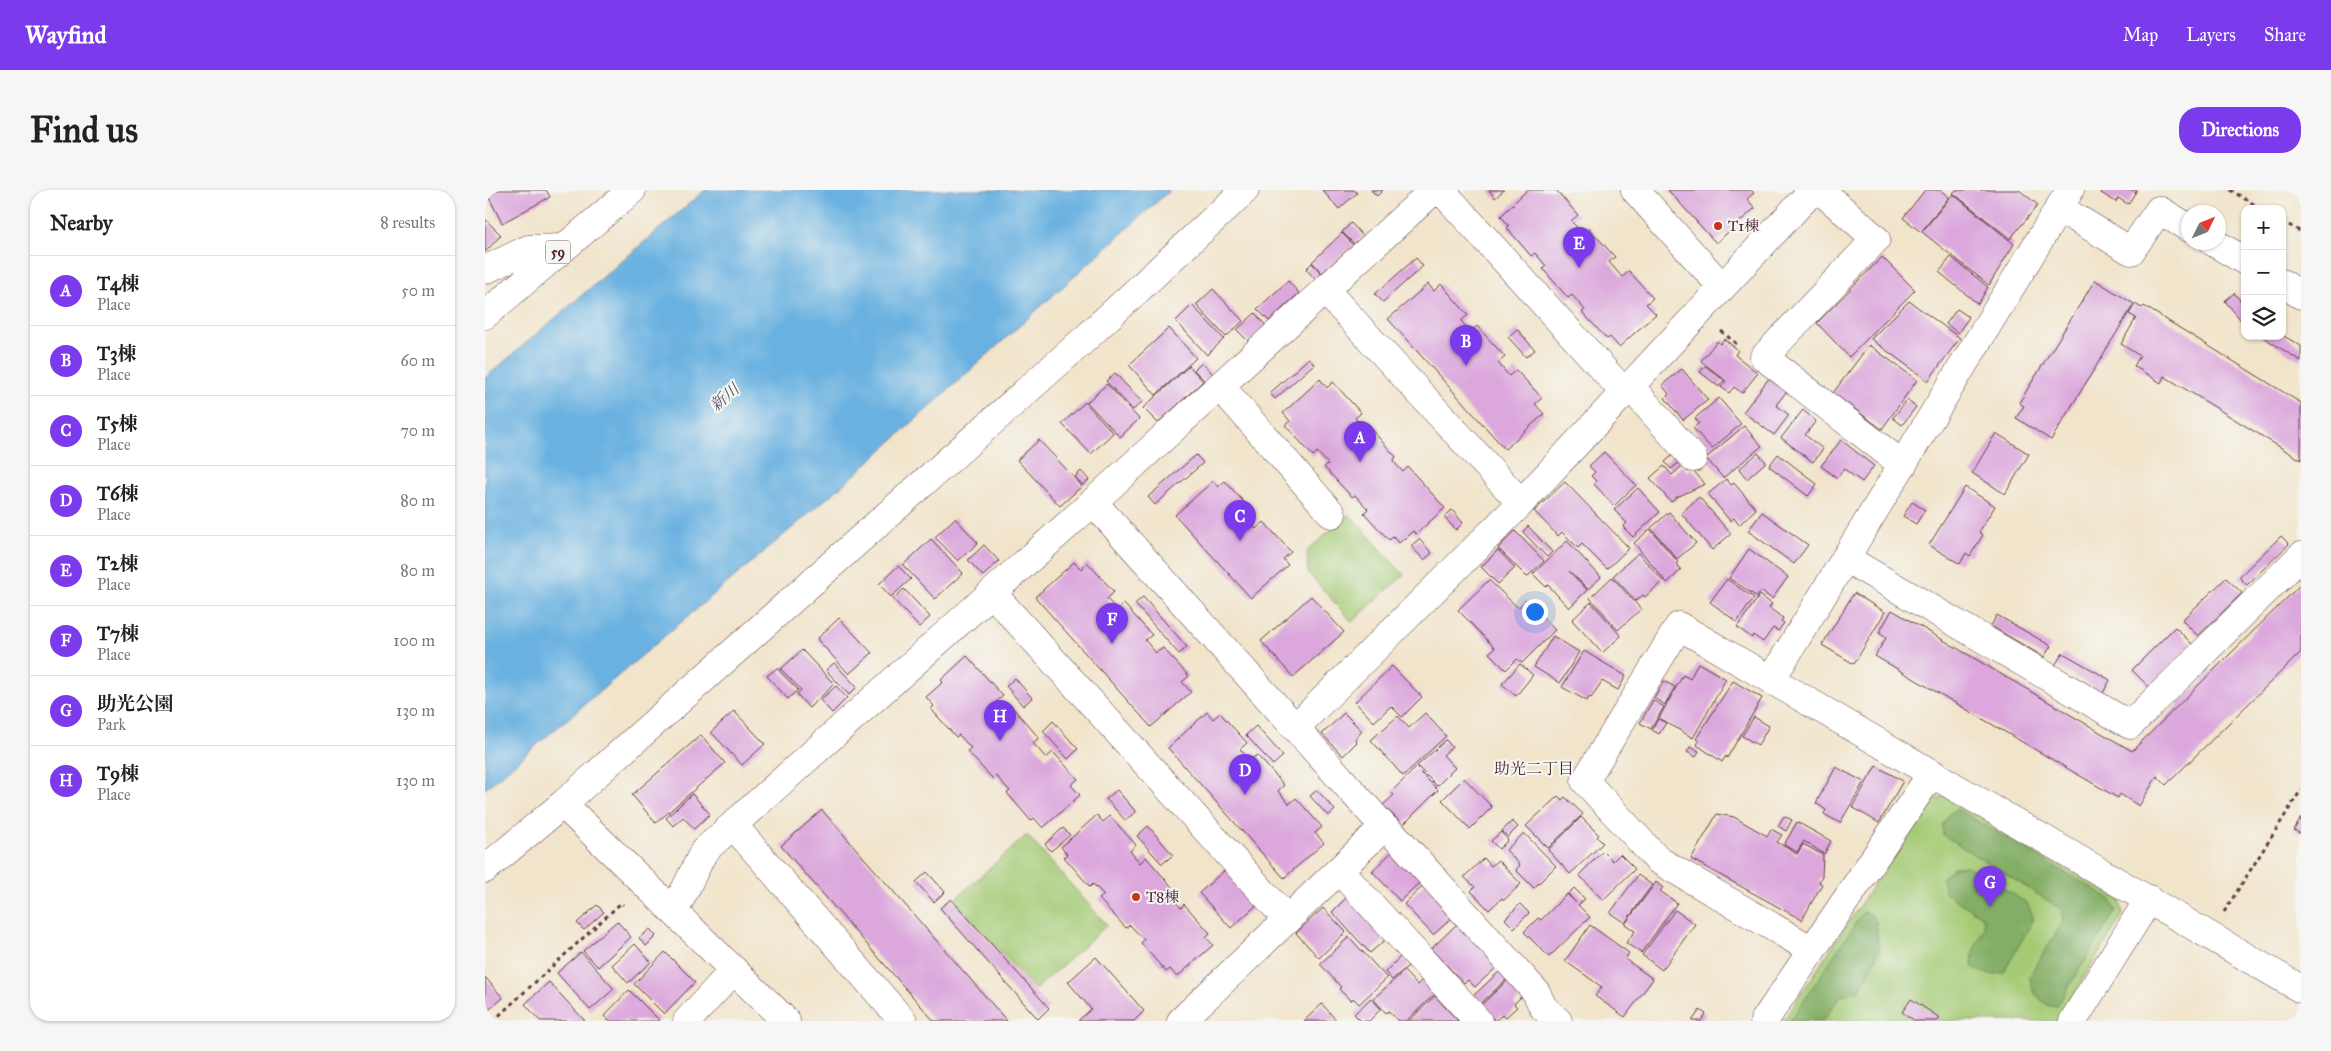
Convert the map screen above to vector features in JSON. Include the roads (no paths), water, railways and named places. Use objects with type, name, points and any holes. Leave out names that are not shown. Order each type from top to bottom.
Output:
[{"type":"street","name":"59","points":[[485,315],[632,190]]},
{"type":"street","points":[[485,869],[563,804],[1087,338],[1245,190]]},
{"type":"street","points":[[674,912],[704,851],[992,594],[1434,190]]},
{"type":"street","points":[[1441,190],[1693,458]]},
{"type":"street","points":[[1635,190],[1722,288]]},
{"type":"street","points":[[1295,728],[1521,503],[1813,190]]},
{"type":"street","points":[[1820,190],[1876,238],[1765,357],[1903,465]]},
{"type":"street","points":[[1771,680],[2064,199],[2131,250],[2159,210],[2181,223]]},
{"type":"street","points":[[485,270],[528,249],[563,248]]},
{"type":"street","points":[[2226,250],[2241,259]]},
{"type":"street","points":[[2286,285],[2301,294]]},
{"type":"street","points":[[1325,290],[1521,503]]},
{"type":"street","points":[[1220,386],[1332,514]]},
{"type":"street","points":[[1093,502],[1384,827],[1399,841],[1536,992],[1542,1016]]},
{"type":"street","points":[[1845,558],[2130,725],[2301,556]]},
{"type":"street","points":[[992,594],[1287,920]]},
{"type":"street","points":[[1812,950],[1659,860],[1585,781],[1679,626],[2149,898],[2301,989]]},
{"type":"street","points":[[1764,1021],[1932,773]]},
{"type":"street","points":[[563,804],[787,1021]]},
{"type":"street","points":[[733,825],[903,1021]]},
{"type":"street","points":[[1181,1021],[1384,827]]},
{"type":"street","points":[[1339,870],[1478,1021]]},
{"type":"street","points":[[2073,1021],[2149,898]]},
{"type":"street","points":[[687,1021],[735,970]]},
{"type":"water","name":"新川","points":[[705,190],[1170,190],[852,477],[485,789],[485,378]]},
{"type":"place","name":"T1棟","points":[[1718,226]]},
{"type":"place","name":"T2棟","points":[[1579,268]]},
{"type":"place","name":"T3棟","points":[[1466,366]]},
{"type":"place","name":"T4棟","points":[[1360,462]]},
{"type":"place","name":"T5棟","points":[[1240,541]]},
{"type":"place","name":"T7棟","points":[[1112,644]]},
{"type":"place","name":"T9棟","points":[[1000,741]]},
{"type":"place","name":"T6棟","points":[[1245,795]]},
{"type":"place","name":"T8棟","points":[[1136,897]]},
{"type":"place","name":"助光公園","points":[[1990,907]]},
{"type":"district","name":"助光二丁目","points":[[1534,768]]}]
